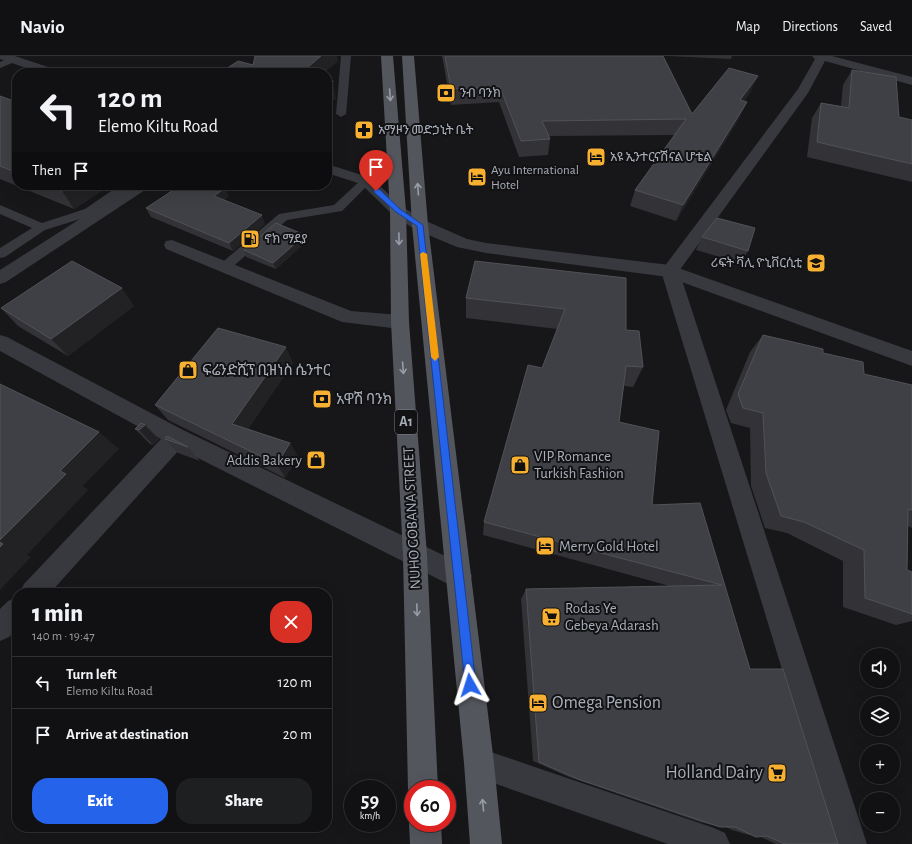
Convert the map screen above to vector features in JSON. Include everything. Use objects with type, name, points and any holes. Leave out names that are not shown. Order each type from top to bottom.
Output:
[{"type":"main road","name":"NUHO GOBANA STREET","points":[[387,56],[398,211],[400,322],[415,555],[424,780]]},
{"type":"main road","points":[[408,56],[420,225],[479,763],[486,844]]},
{"type":"main road","points":[[425,832],[426,844]]},
{"type":"street","points":[[670,271],[804,90],[820,56],[912,81]]},
{"type":"street","points":[[9,58],[38,68]]},
{"type":"street","points":[[332,170],[366,181],[398,211],[420,225],[463,243],[486,248],[670,271],[912,359]]},
{"type":"street","points":[[0,278],[135,190]]},
{"type":"street","points":[[172,245],[349,317],[400,322]]},
{"type":"street","points":[[670,271],[851,844]]},
{"type":"street","points":[[0,342],[177,437],[459,576]]},
{"type":"street","points":[[38,588],[177,437]]},
{"type":"street","points":[[0,628],[12,615]]},
{"type":"street","points":[[479,763],[714,844]]},
{"type":"lane","points":[[341,114],[346,56]]},
{"type":"lane","points":[[0,66],[9,58]]},
{"type":"lane","points":[[225,266],[283,217],[338,208],[366,181]]},
{"type":"lane","points":[[0,254],[40,228],[89,212],[121,190]]},
{"type":"lane","points":[[0,209],[40,228]]},
{"type":"building","points":[[255,56],[321,56],[307,68],[228,68],[238,61],[253,65]]},
{"type":"building","points":[[445,56],[663,56],[692,114],[729,68],[758,76],[740,100],[747,102],[683,205],[635,190],[686,119],[542,121],[550,139],[521,141],[500,87],[451,89]]},
{"type":"building","points":[[852,70],[896,77],[899,117],[912,120],[912,164],[817,142],[821,103],[849,108]]},
{"type":"building","points":[[0,96],[12,100],[12,171],[0,166]]},
{"type":"building","points":[[173,190],[222,190],[214,196],[262,215],[229,243],[146,208]]},
{"type":"building","points":[[717,218],[755,228],[748,251],[702,237]]},
{"type":"building","points":[[276,223],[305,235],[273,263],[244,250]]},
{"type":"building","points":[[72,261],[122,288],[51,339],[1,308]]},
{"type":"building","points":[[475,261],[626,278],[626,330],[639,331],[643,367],[626,366],[619,422],[659,431],[652,505],[700,503],[750,669],[783,669],[838,844],[785,844],[767,836],[756,837],[735,827],[720,827],[578,779],[539,762],[526,589],[722,585],[484,522],[528,365],[542,368],[565,309],[466,298]]},
{"type":"building","points":[[218,328],[286,347],[232,424],[290,443],[277,464],[155,405]]},
{"type":"building","points":[[763,335],[823,349],[823,353],[863,362],[864,374],[912,385],[912,510],[908,509],[907,570],[912,572],[912,614],[865,598],[864,550],[804,522],[781,516],[766,473],[763,413],[743,408],[738,394]]},
{"type":"building","points":[[0,384],[99,432],[60,471],[66,474],[0,540]]},
{"type":"building","points":[[141,423],[145,425],[139,430],[135,429]]},
{"type":"building","points":[[167,436],[188,447],[165,439]]},
{"type":"slow traffic","points":[[423,254],[435,357]]},
{"type":"place","name":"ንብ ባንክ","points":[[446,93]]},
{"type":"place","name":"አማዞን መድኃኒት ቤት","points":[[364,130]]},
{"type":"place","name":"አዩ ኢንተርናሽናል ሆቴል","points":[[596,157]]},
{"type":"place","name":"Ayu International Hotel","points":[[477,177]]},
{"type":"place","name":"ኖክ ማደያ","points":[[250,239]]},
{"type":"place","name":"ሪፍት ቫሊ ዮኒቨርሲቲ","points":[[816,263]]},
{"type":"place","name":"ፍሬንድሺፕ ቢዝነስ ሴንተር","points":[[188,370]]},
{"type":"place","name":"አዋሽ ባንክ","points":[[322,399]]},
{"type":"place","name":"Addis Bakery","points":[[316,460]]},
{"type":"place","name":"VIP Romance Turkish Fashion","points":[[520,465]]},
{"type":"place","name":"Merry Gold Hotel","points":[[545,546]]},
{"type":"place","name":"Rodas Ye Gebeya Adarash","points":[[551,617]]},
{"type":"place","name":"Omega Pension","points":[[538,703]]},
{"type":"place","name":"Holland Dairy","points":[[777,773]]},
{"type":"route","points":[[376,191],[398,211],[420,225],[470,685]]}]
